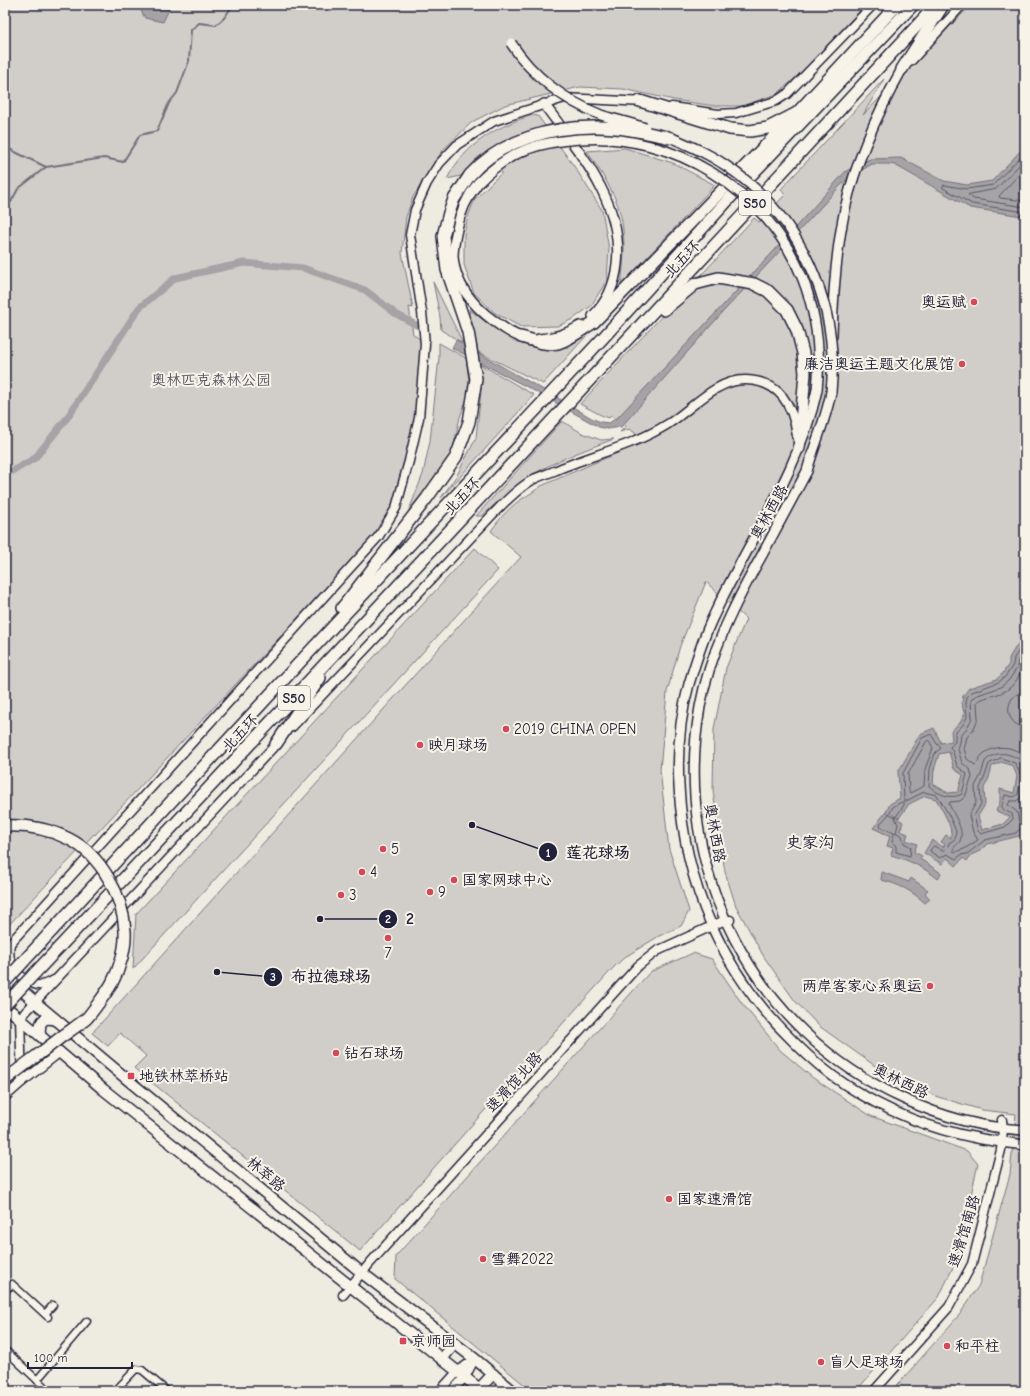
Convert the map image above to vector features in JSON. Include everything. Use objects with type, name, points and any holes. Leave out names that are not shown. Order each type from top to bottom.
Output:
[{"type":"highway","points":[[521,337],[550,344],[558,343],[594,322],[797,113],[897,5]]},
{"type":"highway","name":"北五环","points":[[5,982],[301,661],[555,390],[737,190],[913,5]]},
{"type":"highway","name":"北五环","points":[[5,1005],[338,652],[936,5]]},
{"type":"highway","points":[[902,69],[943,5]]},
{"type":"highway","points":[[640,101],[730,129],[750,131],[768,128],[797,113]]},
{"type":"highway","points":[[301,661],[427,498],[456,457],[469,422],[474,392],[475,374],[468,332],[447,270],[443,236],[448,213],[454,199],[470,175],[484,162],[501,150],[524,140],[552,131],[579,127],[599,127],[635,131],[671,138]]},
{"type":"highway","points":[[626,342],[695,284],[718,278],[758,286],[768,291],[787,310],[797,330],[803,353],[805,373],[799,448]]},
{"type":"highway","points":[[276,744],[338,652]]},
{"type":"highway","points":[[5,826],[22,825],[53,832],[70,840],[85,850],[98,863],[110,879],[120,904],[125,931],[123,955],[112,983],[86,1018],[5,1080]]},
{"type":"main road","points":[[511,43],[523,60],[537,75],[553,88],[576,103],[603,116],[642,127],[671,138],[711,157],[738,174],[770,203],[789,227],[816,278],[827,319],[832,370]]},
{"type":"main road","points":[[832,370],[835,289],[842,228],[852,183],[880,112],[902,69]]},
{"type":"main road","points":[[521,337],[550,338],[572,331],[588,320],[598,311],[607,298],[614,279],[617,260],[618,248],[614,221],[606,198],[580,154],[544,104]]},
{"type":"main road","name":"奥林西路","points":[[521,337],[503,328],[477,308],[466,294],[458,279],[453,256],[458,221],[464,204],[478,183],[498,165],[515,154],[533,147],[557,141],[588,138],[626,140],[650,145],[682,157],[711,172],[740,194],[760,212],[780,237],[794,261],[808,293],[817,338],[819,360],[817,390],[812,412],[799,448],[777,498],[712,618],[698,654],[685,700],[678,759],[682,827],[695,884],[712,926],[744,985],[761,1007],[796,1044],[834,1077],[868,1098],[905,1117],[977,1138],[1025,1145]]},
{"type":"main road","name":"奥林西路","points":[[832,370],[831,392],[807,471],[730,615],[710,667],[700,707],[694,775],[696,814],[707,870],[737,944],[752,969],[771,995],[795,1022],[833,1057],[850,1070],[883,1090],[924,1108],[984,1126],[1002,1124],[1025,1130]]},
{"type":"main road","name":"林萃路","points":[[5,975],[56,1020],[362,1273],[455,1344],[476,1357],[513,1391]]},
{"type":"main road","points":[[5,1005],[104,1090],[480,1390],[493,1374]]},
{"type":"main road","points":[[40,1035],[39,1026],[43,1020],[49,1018],[56,1020]]},
{"type":"main road","points":[[331,1271],[342,1256]]},
{"type":"main road","points":[[372,1304],[384,1289]]},
{"type":"main road","points":[[442,1359],[455,1344]]},
{"type":"street","points":[[56,980],[41,985],[32,984],[12,965],[7,946],[378,536],[396,508],[419,418],[425,344],[422,312],[410,235],[415,210],[426,183],[439,164],[457,145],[494,121],[564,98],[640,101],[718,114],[736,113],[776,101],[787,94],[873,5]]},
{"type":"street","points":[[902,69],[915,57],[962,5]]},
{"type":"street","points":[[22,1082],[20,1018],[492,514],[511,496],[535,479],[569,464],[648,435],[685,412],[710,392],[734,381],[744,380],[763,382],[780,393],[788,404],[792,413],[797,430],[799,448]]},
{"type":"street","name":"速滑馆北路","points":[[343,1295],[638,966],[658,951],[727,920]]},
{"type":"street","points":[[5,1097],[60,1052]]},
{"type":"street","name":"速滑馆南路","points":[[874,1391],[949,1307],[972,1264],[1001,1150],[1002,1124]]},
{"type":"street","points":[[5,1291],[12,1284],[47,1315],[53,1305]]},
{"type":"street","points":[[37,1380],[87,1321]]},
{"type":"street","points":[[5,1350],[49,1391]]},
{"type":"street","points":[[440,1391],[461,1374],[476,1357]]},
{"type":"street","points":[[115,1391],[136,1370],[142,1370],[167,1391]]},
{"type":"street","points":[[452,1391],[461,1374]]},
{"type":"green space","name":"奥林匹克森林公园","points":[[5,5],[865,5],[803,71],[777,94],[742,106],[715,106],[674,100],[623,89],[580,87],[505,105],[472,122],[443,150],[413,197],[406,217],[402,253],[413,308],[409,307],[413,334],[422,341],[416,417],[393,509],[375,535],[95,835],[94,834],[5,929]]},
{"type":"green space","points":[[971,5],[1025,5],[1025,1391],[892,1391],[960,1314],[979,1285],[1010,1174],[1016,1114],[982,1110],[935,1096],[878,1068],[819,1026],[795,1001],[764,957],[736,906],[725,872],[713,791],[714,729],[726,668],[746,619],[706,582],[680,646],[667,692],[660,770],[669,849],[689,911],[681,926],[659,936],[625,957],[615,966],[360,1251],[134,1068],[146,1056],[120,1033],[108,1046],[92,1033],[521,557],[491,531],[506,512],[520,500],[541,486],[638,444],[635,433],[630,429],[620,432],[626,426],[611,416],[609,418],[601,415],[580,404],[754,218],[759,222],[785,195],[781,189],[884,79],[863,115]]},
{"type":"green space","points":[[533,115],[538,116],[576,169],[602,210],[609,249],[607,280],[591,306],[573,319],[558,326],[521,327],[495,313],[474,293],[464,265],[464,234],[468,216],[475,199],[502,173],[489,150],[476,159],[461,176],[447,179],[463,156],[483,138],[520,119]]},
{"type":"green space","points":[[625,148],[673,163],[715,185],[621,285],[624,238],[621,216],[618,205],[610,188],[587,151]]},
{"type":"green space","points":[[433,282],[463,343],[441,330]]},
{"type":"green space","points":[[469,309],[499,332],[523,344],[554,349],[568,347],[588,334],[543,384],[478,352]]},
{"type":"green space","points":[[439,343],[466,358],[470,390],[460,417],[452,454],[432,484],[408,513],[423,474],[430,441],[439,358]]},
{"type":"green space","points":[[480,364],[534,395],[441,498],[457,475],[476,438],[482,382]]},
{"type":"green space","points":[[562,421],[582,433],[601,440],[614,439],[548,466],[512,489],[482,516],[476,516]]},
{"type":"green space","points":[[475,548],[498,570],[133,969],[136,914]]},
{"type":"green space","name":"国家速滑馆","points":[[693,953],[712,959],[741,1002],[780,1050],[813,1078],[871,1116],[967,1151],[978,1164],[956,1261],[939,1297],[856,1391],[532,1391],[395,1279],[396,1256],[650,972]]},
{"type":"water","points":[[138,5],[171,5],[163,22],[145,18]]},
{"type":"water","points":[[1025,146],[1025,216],[970,208],[895,165],[872,164],[850,177],[722,313],[621,427],[608,429],[599,427],[529,388],[452,348],[456,340],[593,419],[609,423],[618,417],[773,252],[846,171],[870,159],[901,158],[944,181],[967,185],[992,181]]},
{"type":"water","points":[[1025,635],[1025,701],[1023,708],[1025,730],[1025,829],[1019,836],[987,844],[980,851],[971,855],[967,861],[963,858],[956,866],[947,858],[942,864],[924,853],[932,840],[943,847],[945,844],[941,842],[946,835],[951,838],[949,823],[936,799],[925,796],[909,804],[899,818],[888,813],[903,822],[900,831],[908,834],[906,840],[917,844],[914,852],[922,856],[920,859],[941,873],[938,879],[916,864],[891,855],[893,848],[887,846],[890,836],[873,828],[886,812],[890,804],[900,798],[898,772],[920,734],[934,728],[941,743],[952,741],[951,731],[960,723],[964,715],[962,702],[963,696],[969,688],[997,679],[1009,664],[1009,658]],"holes":[[[949,752],[954,769],[963,775],[958,792],[948,793],[933,784],[934,770],[939,754]],[[1001,762],[1013,766],[1017,776],[1014,793],[1000,789],[1000,802],[996,811],[1010,817],[1003,824],[982,830],[978,816],[985,805],[984,788],[989,778],[992,766]]]},
{"type":"water","points":[[882,872],[909,882],[911,878],[928,890],[925,893],[930,899],[925,903],[905,888],[881,880]]},
{"type":"waterway","points":[[7,148],[46,167],[104,158],[123,162],[140,135],[157,131],[169,103],[177,93],[189,61],[191,30],[199,23],[216,25],[224,18],[233,5]]},
{"type":"waterway","points":[[5,207],[11,202],[18,189],[46,167]]},
{"type":"waterway","points":[[5,472],[13,471],[35,458],[67,418],[139,308],[175,278],[244,263],[303,268],[365,290],[396,314],[418,326]]},
{"type":"place","name":"奥运赋","points":[[974,302]]},
{"type":"place","name":"廉洁奥运主题文化展馆","points":[[962,364]]},
{"type":"place","name":"2019 CHINA OPEN","points":[[506,729]]},
{"type":"place","name":"映月球场","points":[[420,745]]},
{"type":"place","name":"莲花球场","points":[[472,825]]},
{"type":"place","name":"5","points":[[383,849]]},
{"type":"place","name":"4","points":[[362,872]]},
{"type":"place","name":"国家网球中心","points":[[454,880]]},
{"type":"place","name":"9","points":[[430,892]]},
{"type":"place","name":"3","points":[[341,895]]},
{"type":"place","name":"2","points":[[320,919]]},
{"type":"place","name":"7","points":[[388,938]]},
{"type":"place","name":"布拉德球场","points":[[217,972]]},
{"type":"place","name":"两岸客家心系奥运","points":[[930,986]]},
{"type":"place","name":"钻石球场","points":[[336,1053]]},
{"type":"place","name":"地铁林萃桥站","points":[[131,1076]]},
{"type":"place","name":"国家速滑馆","points":[[669,1199]]},
{"type":"place","name":"雪舞2022","points":[[483,1259]]},
{"type":"place","name":"京师园","points":[[403,1341]]},
{"type":"place","name":"和平柱","points":[[947,1346]]},
{"type":"place","name":"盲人足球场","points":[[821,1362]]},
{"type":"district","name":"史家沟","points":[[810,842]]}]
